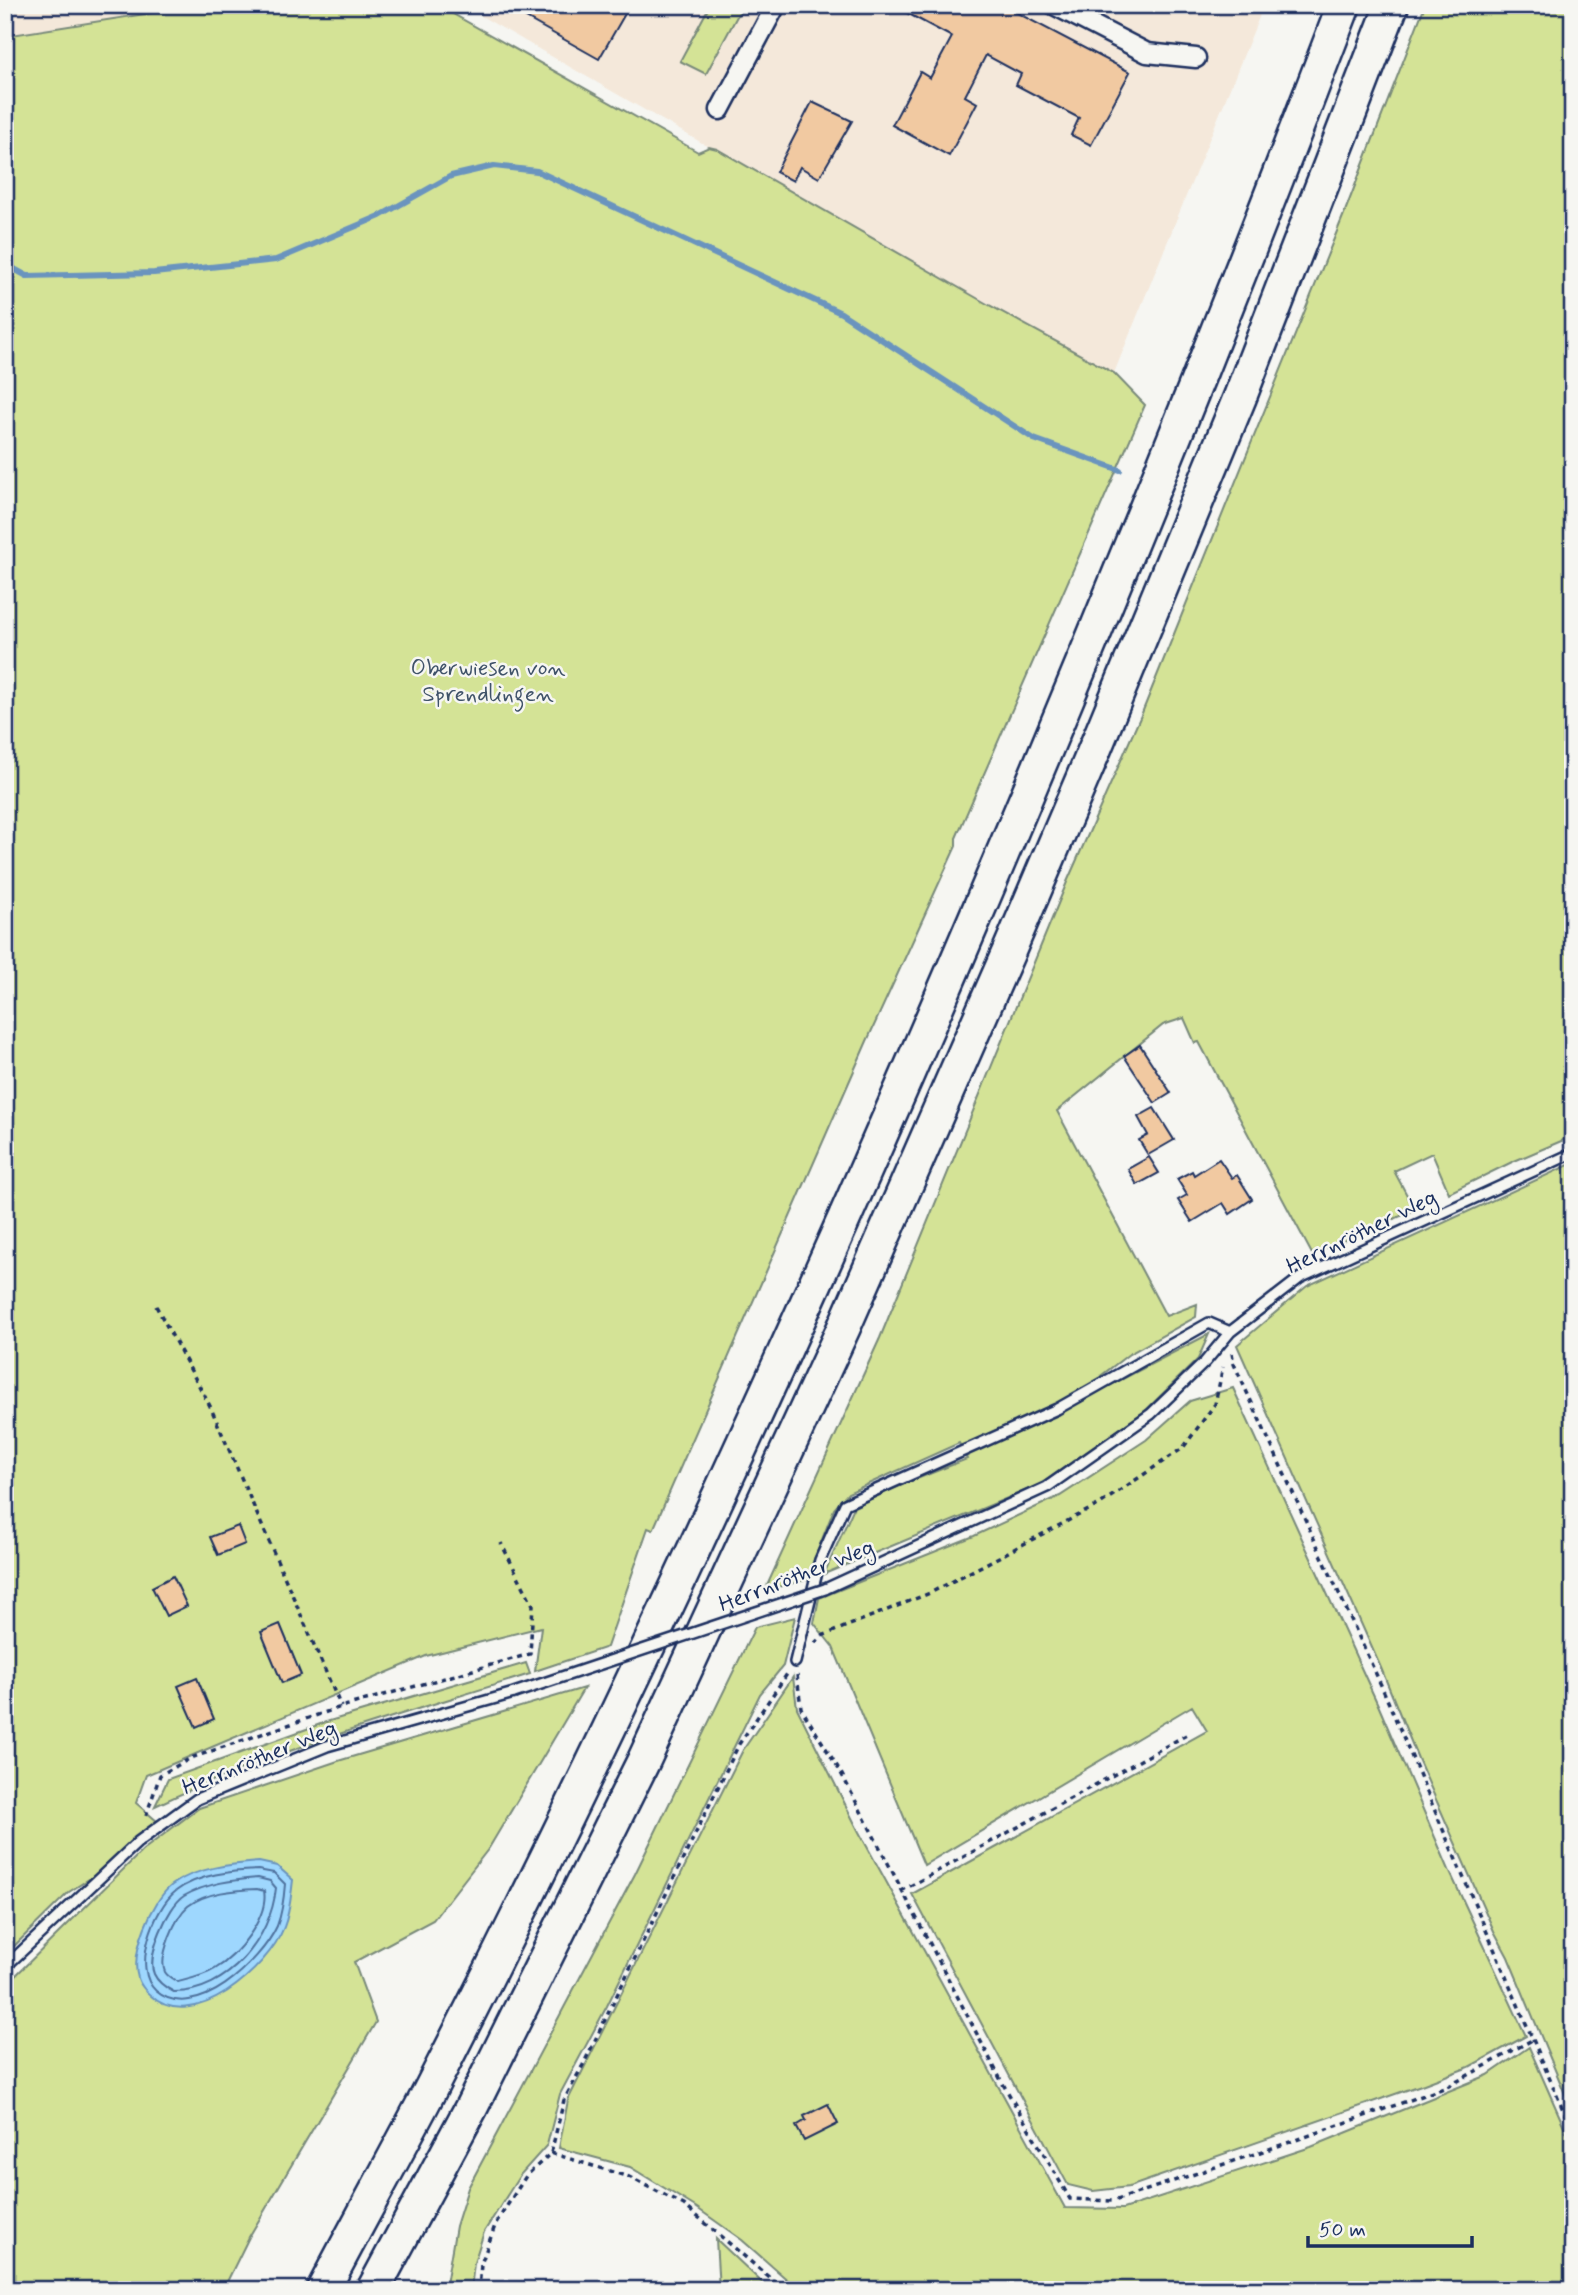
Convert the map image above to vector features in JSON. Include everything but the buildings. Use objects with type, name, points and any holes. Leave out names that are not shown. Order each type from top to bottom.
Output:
[{"type":"highway","points":[[323,2290],[429,2091],[608,1731],[810,1297],[1050,743],[1204,368],[1344,5]]},
{"type":"highway","points":[[373,2290],[471,2108],[620,1809],[850,1315],[1094,751],[1245,384],[1392,5]]},
{"type":"street","points":[[720,110],[776,5]]},
{"type":"street","points":[[1054,5],[1147,53],[1196,58]]},
{"type":"lane","name":"Herrnröther Weg","points":[[5,1967],[138,1842],[197,1798],[327,1746],[514,1693],[825,1589],[1047,1487],[1151,1414],[1205,1362],[1230,1332],[1300,1278],[1573,1153]]},
{"type":"lane","points":[[795,1662],[820,1560],[845,1504],[1057,1409],[1209,1322],[1230,1332]]},
{"type":"path","points":[[156,1306],[210,1406],[341,1707]]},
{"type":"path","points":[[479,2290],[481,2264],[496,2223],[526,2176],[551,2153],[564,2100],[738,1744],[795,1662],[822,1636],[930,1593],[999,1558],[1100,1504],[1183,1448],[1215,1404],[1230,1332]]},
{"type":"path","points":[[1230,1332],[1234,1364],[1381,1685],[1573,2133]]},
{"type":"path","points":[[138,1842],[160,1775],[191,1758],[341,1707],[530,1654],[533,1605],[501,1544]]},
{"type":"path","points":[[795,1662],[801,1708],[839,1771],[1003,2084],[1070,2199],[1114,2200],[1305,2137],[1447,2087],[1532,2040]]},
{"type":"path","points":[[901,1891],[1190,1733]]},
{"type":"path","points":[[551,2153],[629,2177],[684,2205],[784,2290]]},
{"type":"shaded area","points":[[5,5],[202,5],[5,36]]},
{"type":"shaded area","points":[[462,5],[1264,5],[1114,373],[800,203],[709,147]]},
{"type":"green space","name":"Oberwiesen von Sprendlingen","points":[[202,5],[437,5],[698,152],[709,147],[717,149],[989,305],[1114,373],[1145,405],[956,838],[956,846],[867,1041],[653,1530],[648,1528],[607,1647],[535,1671],[541,1627],[426,1656],[146,1775],[136,1803],[166,1829],[69,1892],[5,1955],[5,36]]},
{"type":"green space","points":[[710,5],[743,5],[706,74],[680,61]]},
{"type":"green space","points":[[1425,5],[1573,5],[1573,1136],[1449,1193],[1432,1153],[1394,1171],[1415,1210],[1312,1254],[1199,1042],[1195,1043],[1184,1018],[1163,1025],[1057,1111],[1166,1316],[1197,1304],[1196,1317],[1129,1354],[1102,1375],[1111,1385],[1209,1334],[1198,1359],[1145,1411],[1039,1485],[824,1574],[854,1507],[967,1459],[959,1443],[848,1493],[834,1509],[806,1580],[765,1590],[880,1338],[1067,882],[1142,713],[1344,214]]},
{"type":"green space","points":[[1573,1163],[1573,2113],[1508,1957],[1494,1931],[1381,1668],[1237,1345],[1307,1286]]},
{"type":"green space","points":[[1233,1388],[1526,2036],[1469,2067],[1424,2084],[1129,2187],[1093,2191],[1068,2185],[912,1894],[1207,1731],[1192,1706],[924,1865],[833,1647],[814,1623],[819,1598],[974,1536],[1060,1496],[1146,1440],[1190,1401]]},
{"type":"green space","points":[[795,1617],[783,1666],[760,1694],[607,2006],[560,2094],[547,2145],[520,2175],[484,2232],[474,2263],[471,2290],[445,2290],[456,2226],[468,2188],[635,1874],[755,1627]]},
{"type":"green space","points":[[526,1663],[530,1674],[293,1750],[155,1806],[168,1779],[326,1722]]},
{"type":"green space","points":[[793,1677],[797,1708],[859,1832],[1065,2208],[1123,2209],[1311,2147],[1488,2075],[1529,2047],[1573,2147],[1573,2290],[799,2290],[742,2240],[697,2208],[630,2167],[559,2148],[568,2100],[743,1750]]},
{"type":"green space","points":[[584,1688],[489,1848],[433,1920],[354,1962],[376,2022],[249,2237],[223,2290],[5,2290],[5,1986],[143,1850],[199,1808],[338,1761]]},
{"type":"green space","points":[[716,2239],[770,2290],[719,2290]]},
{"type":"water","points":[[259,1862],[277,1866],[293,1880],[284,1927],[262,1961],[227,1992],[207,2002],[186,2007],[167,2006],[150,1995],[139,1980],[137,1955],[150,1915],[164,1892],[181,1879],[202,1871]]},
{"type":"waterway","points":[[5,264],[27,276],[154,273],[276,260],[380,216],[451,176],[494,166],[537,171],[841,313],[1034,439],[1120,470]]}]
